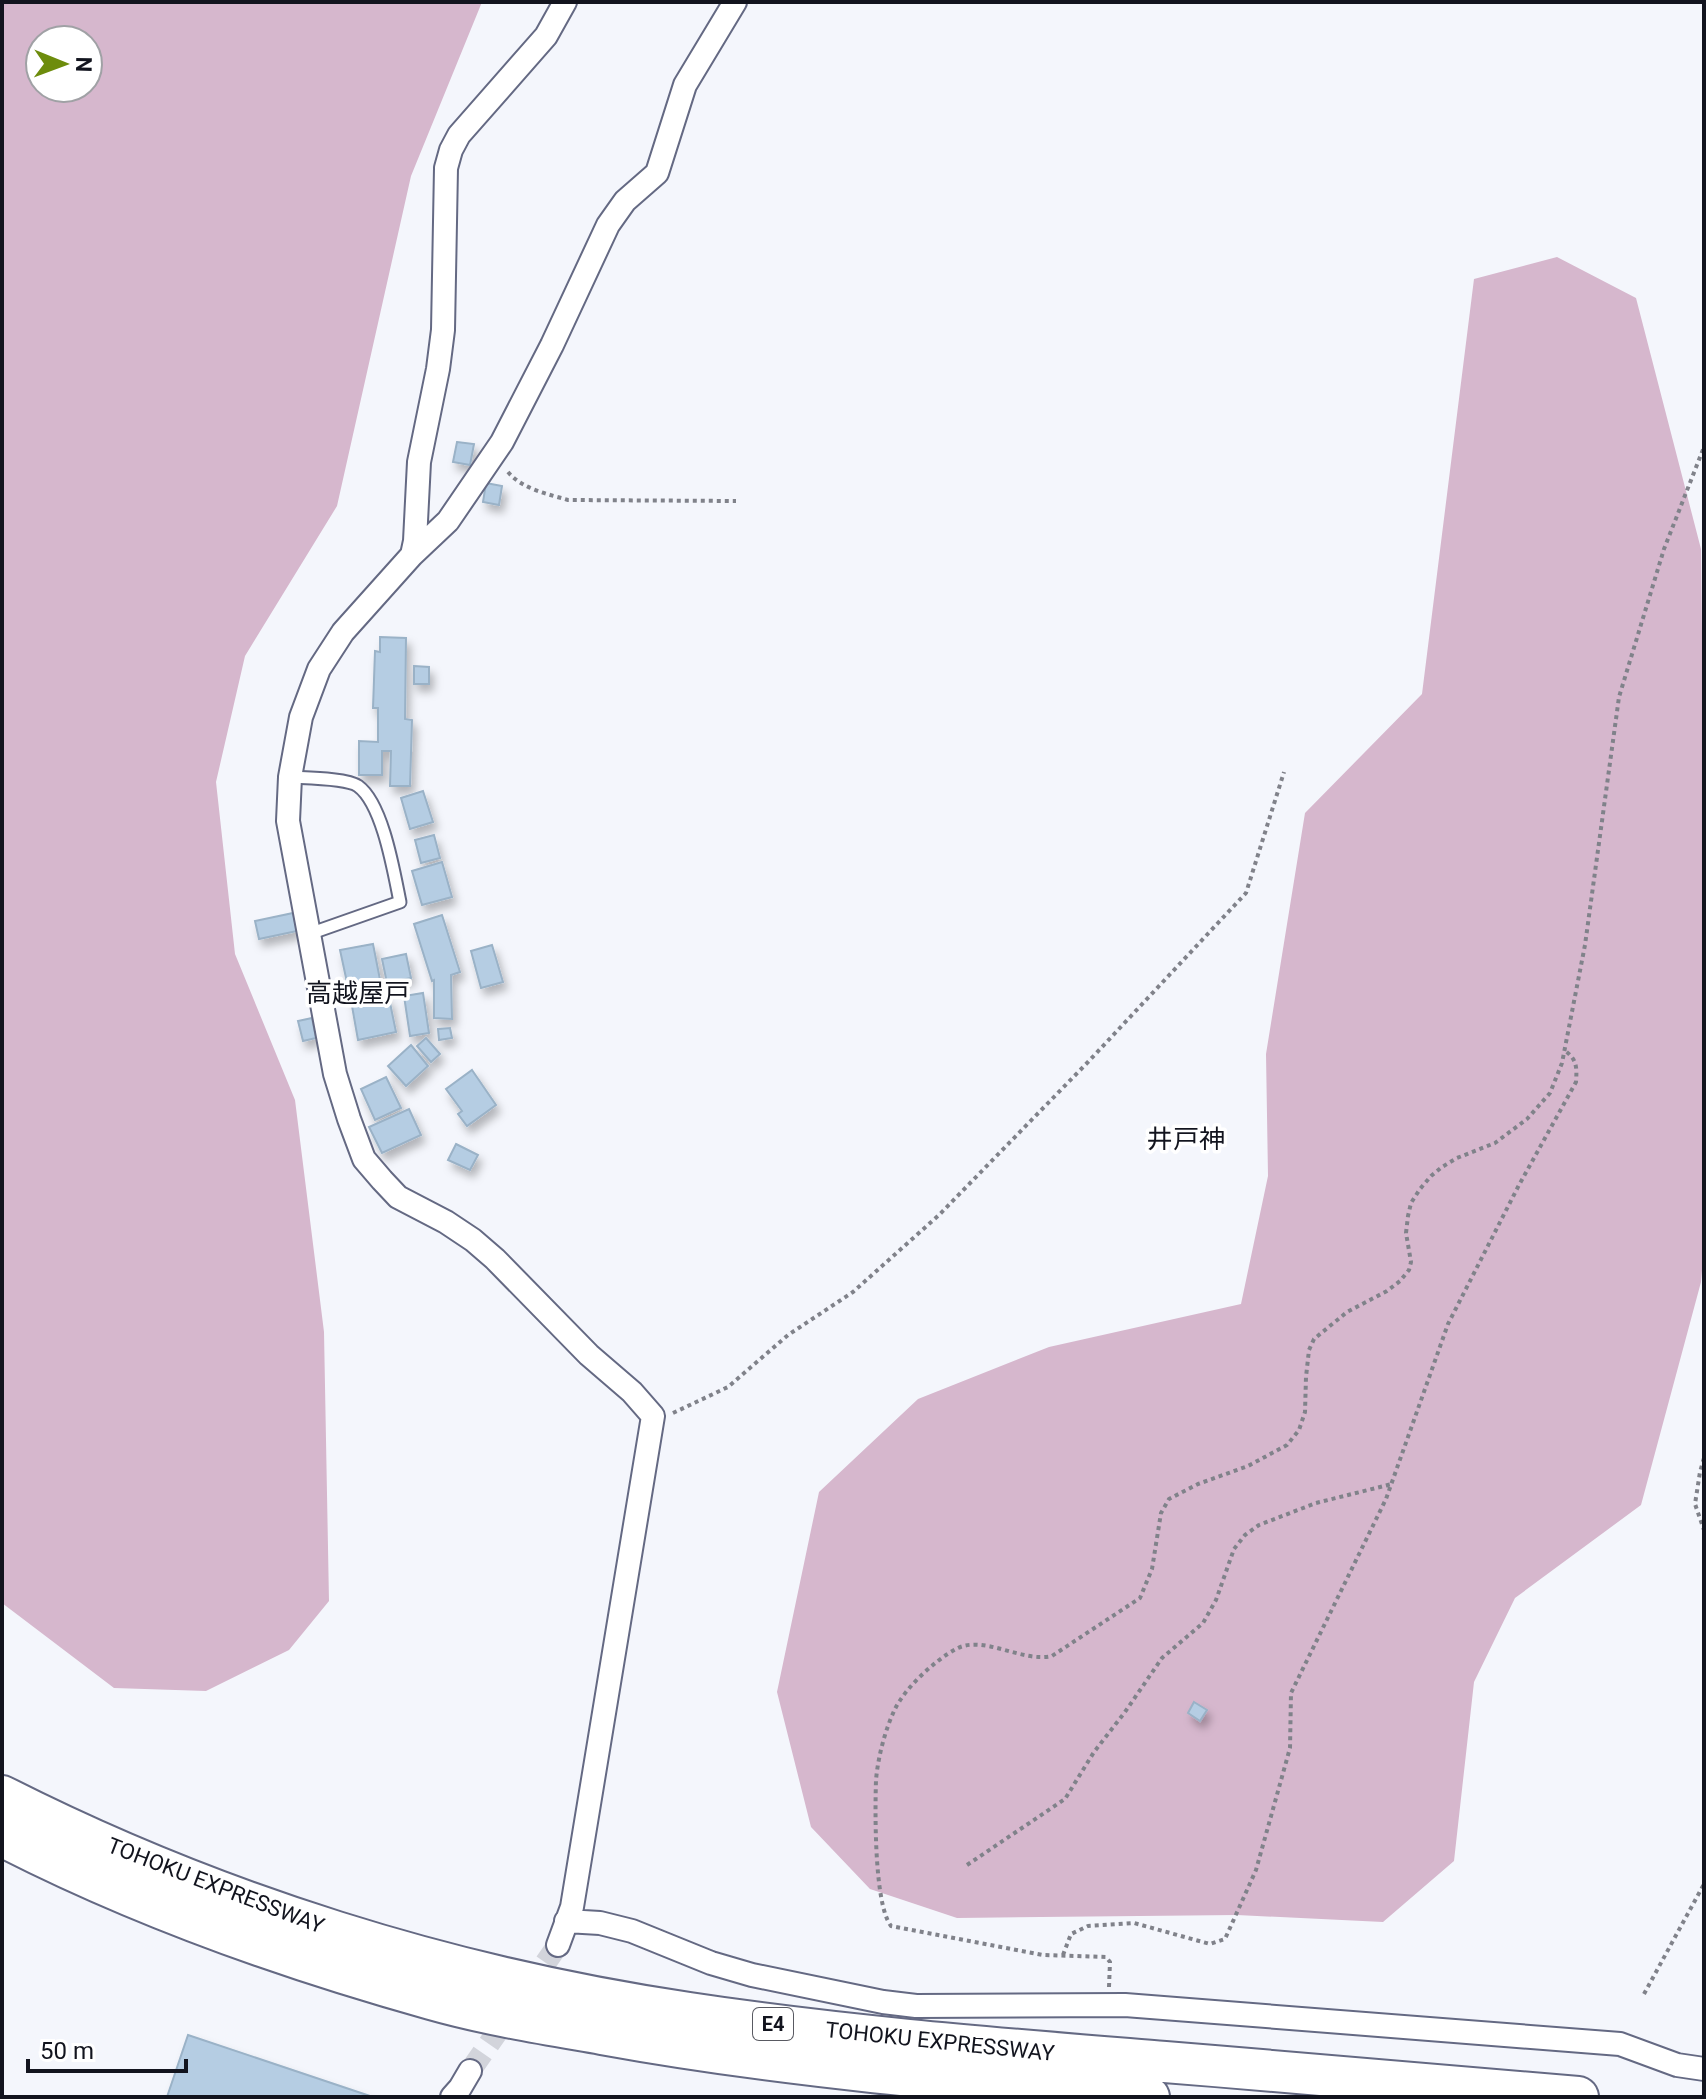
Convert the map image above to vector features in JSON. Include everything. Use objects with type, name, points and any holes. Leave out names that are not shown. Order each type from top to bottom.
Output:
[{"type":"highway","name":"TOHOKU EXPRESSWAY","points":[[2,1796],[142,1860],[278,1913],[440,1961],[555,1989],[688,2013],[842,2032],[1578,2097]]},
{"type":"highway","name":"TOHOKU EXPRESSWAY","points":[[2,1836],[127,1894],[267,1948],[433,2000],[548,2025],[681,2048],[863,2071],[1149,2097]]},
{"type":"street","points":[[412,555],[419,462],[443,330],[446,168],[459,135],[546,36],[565,2]]},
{"type":"street","points":[[558,1945],[572,1907],[653,1416],[495,1259],[446,1222],[398,1197],[364,1159],[335,1074],[288,821],[290,777],[301,717],[319,669],[343,632],[412,555],[448,521],[502,442],[608,225],[625,201],[657,173],[685,85],[735,2]]},
{"type":"street","points":[[566,1921],[600,1923],[632,1931],[711,1963],[752,1975],[883,2002],[916,2006],[1108,2005],[1620,2044],[1677,2065],[1704,2069]]},
{"type":"street","points":[[452,2097],[470,2071]]},
{"type":"lane","points":[[290,777],[348,781],[359,786],[373,806],[386,839],[400,902],[309,934]]},
{"type":"path","points":[[1108,2005],[1111,1974],[1110,1962],[1106,1957],[1043,1955],[891,1926],[885,1919],[878,1877],[876,1780],[881,1751],[895,1708],[930,1667],[959,1647],[984,1646],[1021,1654],[1052,1656],[1140,1598],[1152,1569],[1161,1513],[1169,1499],[1198,1484],[1248,1466],[1287,1445],[1299,1430],[1305,1412],[1309,1350],[1314,1339],[1347,1312],[1387,1291],[1409,1270],[1408,1216],[1411,1203],[1420,1189],[1442,1167],[1495,1143],[1527,1119],[1550,1093],[1562,1063],[1585,945],[1619,697],[1664,549],[1704,447]]},
{"type":"path","points":[[494,454],[514,479],[568,500],[736,501]]},
{"type":"path","points":[[653,1416],[672,1413],[728,1387],[788,1335],[853,1292],[939,1215],[1246,893],[1284,772]]},
{"type":"path","points":[[1063,1955],[1071,1934],[1088,1926],[1134,1923],[1210,1944],[1225,1939],[1256,1870],[1290,1748],[1291,1693],[1386,1499],[1448,1324],[1576,1082],[1575,1060],[1564,1050]]},
{"type":"path","points":[[1704,1458],[1695,1504],[1704,1530]]},
{"type":"path","points":[[967,1865],[1065,1799],[1094,1752],[1162,1658],[1203,1623],[1216,1600],[1234,1549],[1245,1535],[1259,1525],[1316,1503],[1392,1484]]},
{"type":"path","points":[[1644,1994],[1704,1884]]},
{"type":"shaded area","points":[[2,2],[482,2],[411,176],[337,506],[245,656],[216,782],[235,954],[295,1100],[324,1332],[329,1601],[289,1650],[206,1691],[114,1688],[2,1603]]},
{"type":"shaded area","points":[[1557,257],[1636,298],[1701,549],[1704,1247],[1701,1282],[1641,1505],[1515,1598],[1474,1682],[1454,1861],[1383,1922],[1237,1915],[957,1918],[870,1889],[811,1827],[777,1692],[819,1492],[918,1399],[1049,1347],[1241,1304],[1268,1176],[1266,1054],[1305,813],[1422,694],[1474,279]]},
{"type":"building","points":[[457,442],[474,444],[470,465],[453,462]]},
{"type":"building","points":[[486,483],[502,486],[499,505],[483,502]]},
{"type":"building","points":[[380,637],[406,638],[405,719],[412,720],[410,786],[390,786],[391,751],[382,751],[382,775],[359,775],[359,741],[378,742],[378,708],[373,708],[375,651],[380,652]]},
{"type":"building","points":[[414,666],[429,667],[429,684],[414,684]]},
{"type":"building","points":[[423,791],[433,822],[410,829],[401,798]]},
{"type":"building","points":[[434,835],[440,858],[421,863],[415,840]]},
{"type":"building","points":[[442,862],[452,897],[422,905],[412,871]]},
{"type":"building","points":[[293,913],[297,931],[259,939],[255,921]]},
{"type":"building","points":[[442,915],[460,972],[451,975],[452,1019],[434,1018],[434,980],[414,924]]},
{"type":"building","points":[[373,944],[383,995],[351,1001],[340,950]]},
{"type":"building","points":[[492,945],[503,982],[481,988],[471,951]]},
{"type":"building","points":[[406,954],[411,978],[387,983],[382,959]]},
{"type":"building","points":[[423,993],[429,1033],[410,1036],[404,996]]},
{"type":"building","points":[[389,998],[396,1032],[358,1040],[352,1006]]},
{"type":"building","points":[[312,1018],[316,1038],[303,1041],[298,1021]]},
{"type":"building","points":[[450,1028],[452,1038],[439,1040],[438,1029]]},
{"type":"building","points":[[426,1038],[440,1054],[431,1062],[417,1046]]},
{"type":"building","points":[[411,1045],[428,1066],[406,1086],[388,1066]]},
{"type":"building","points":[[472,1070],[496,1105],[467,1126],[458,1114],[462,1111],[446,1089]]},
{"type":"building","points":[[386,1077],[401,1108],[375,1120],[361,1089]]},
{"type":"building","points":[[409,1109],[421,1135],[382,1153],[369,1127]]},
{"type":"building","points":[[456,1144],[478,1155],[470,1170],[448,1160]]},
{"type":"building","points":[[1194,1702],[1207,1710],[1200,1721],[1188,1713]]},
{"type":"building","points":[[188,2035],[373,2097],[167,2097]]},
{"type":"tunnel","points":[[470,2071],[558,1945]]},
{"type":"district","name":"高越屋戸","points":[[358,993]]},
{"type":"district","name":"井戸神","points":[[1186,1139]]}]
